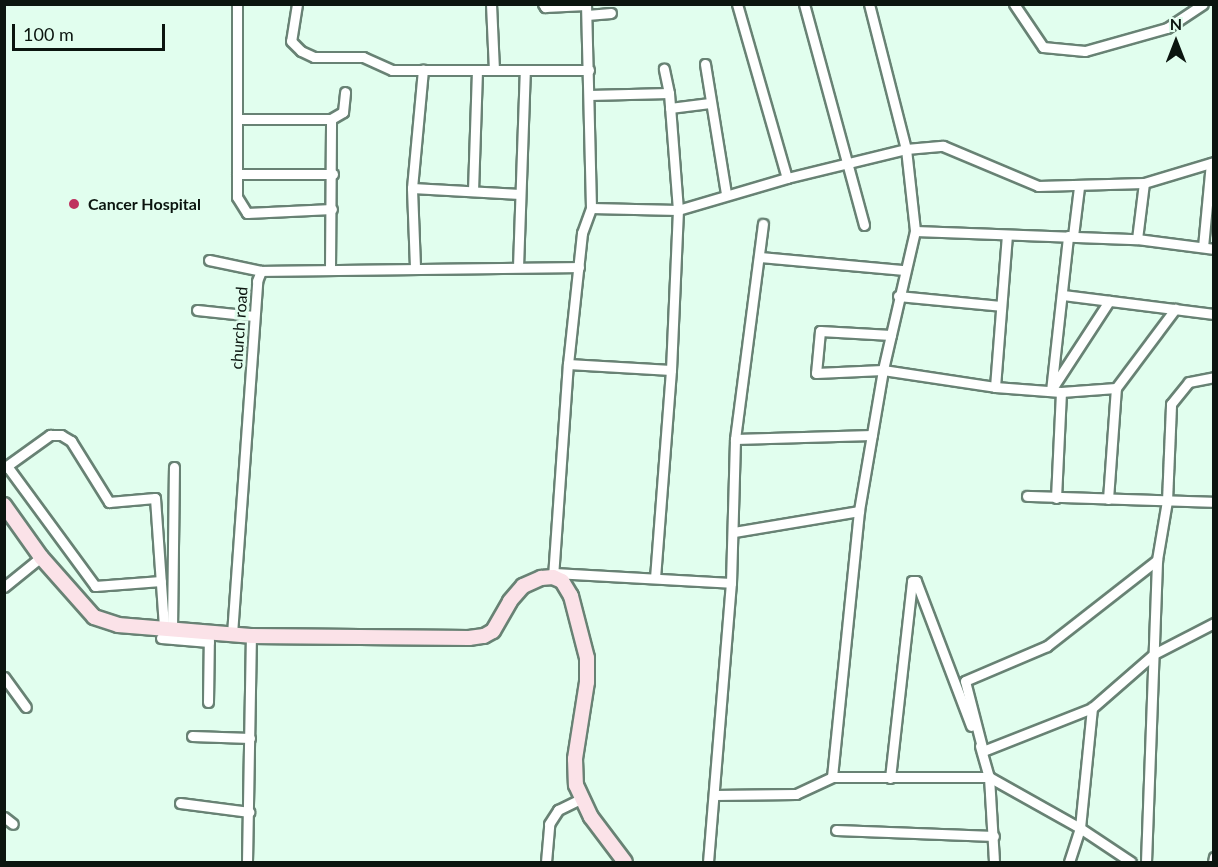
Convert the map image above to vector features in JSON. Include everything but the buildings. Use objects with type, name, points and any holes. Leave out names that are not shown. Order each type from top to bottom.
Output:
[{"type":"street","points":[[237,4],[237,198],[248,213],[332,209]]},
{"type":"street","points":[[297,4],[291,41],[301,51],[314,57],[363,57],[392,70],[589,70]]},
{"type":"street","points":[[491,4],[494,70]]},
{"type":"street","points":[[543,4],[545,8],[586,8],[611,13]]},
{"type":"street","points":[[737,4],[787,178]]},
{"type":"street","points":[[804,4],[864,225]]},
{"type":"street","points":[[832,777],[859,511],[883,370],[898,296],[915,231],[906,149],[869,4]]},
{"type":"street","points":[[1014,4],[1043,47],[1085,51],[1167,28],[1203,4]]},
{"type":"street","points":[[554,575],[568,364],[582,233],[591,208],[586,8]]},
{"type":"street","points":[[705,64],[726,194]]},
{"type":"street","points":[[655,578],[671,370],[678,210],[669,93],[664,69]]},
{"type":"street","points":[[415,267],[412,188],[423,70]]},
{"type":"street","points":[[473,191],[477,70]]},
{"type":"street","points":[[518,267],[525,71]]},
{"type":"street","points":[[238,119],[331,119],[343,112],[345,92]]},
{"type":"street","points":[[589,95],[669,93]]},
{"type":"street","points":[[670,108],[710,103]]},
{"type":"street","points":[[330,270],[333,174],[331,119]]},
{"type":"street","points":[[591,208],[678,210],[726,194],[906,149],[943,146],[1038,186],[1079,187],[1144,183],[1212,162],[1203,247]]},
{"type":"street","points":[[237,174],[333,174]]},
{"type":"street","points":[[1137,239],[1144,183]]},
{"type":"street","points":[[1056,498],[1056,392],[1063,296],[1079,187]]},
{"type":"street","points":[[412,188],[520,194]]},
{"type":"street","points":[[708,862],[731,582],[735,439],[763,224]]},
{"type":"street","points":[[915,231],[1137,239],[1214,249]]},
{"type":"street","points":[[995,387],[1007,235]]},
{"type":"street","points":[[760,257],[904,270]]},
{"type":"street","points":[[209,260],[261,271]]},
{"type":"street","name":"church road","points":[[232,634],[254,316],[257,281],[261,271],[415,267],[579,267]]},
{"type":"street","points":[[898,296],[1001,306]]},
{"type":"street","points":[[1063,296],[1214,314]]},
{"type":"street","points":[[1056,392],[1109,301]]},
{"type":"street","points":[[1108,499],[1116,388],[1175,309]]},
{"type":"street","points":[[197,310],[254,316]]},
{"type":"street","points":[[891,335],[820,331],[816,373],[883,370],[995,387],[1056,392],[1116,388]]},
{"type":"street","points":[[568,364],[671,370]]},
{"type":"street","points":[[1146,862],[1156,560],[1167,501],[1171,404],[1189,382],[1214,377]]},
{"type":"street","points":[[160,581],[95,586],[6,467],[50,435],[61,435],[71,441],[109,502],[155,498],[160,581],[166,632]]},
{"type":"street","points":[[735,439],[872,435]]},
{"type":"street","points":[[166,632],[174,467]]},
{"type":"street","points":[[1027,496],[1214,502]]},
{"type":"street","points":[[4,505],[41,557],[94,617],[118,625],[209,637],[232,634],[251,636],[484,636],[499,624],[510,601],[523,586],[534,580],[554,575],[731,582]]},
{"type":"street","points":[[734,532],[859,511]]},
{"type":"street","points":[[4,587],[41,557]]},
{"type":"street","points":[[994,862],[989,777],[965,681],[1047,646],[1156,560]]},
{"type":"street","points":[[554,575],[562,582],[571,596],[585,639],[587,658],[587,682],[575,759],[576,785],[581,799],[625,862]]},
{"type":"street","points":[[890,778],[912,581],[916,581],[975,737],[983,751]]},
{"type":"street","points":[[983,751],[1092,708],[1154,654],[1214,623]]},
{"type":"street","points":[[247,862],[251,636]]},
{"type":"street","points":[[208,702],[209,637]]},
{"type":"street","points":[[4,677],[26,707]]},
{"type":"street","points":[[1068,862],[1080,828],[1092,708]]},
{"type":"street","points":[[192,736],[250,738]]},
{"type":"street","points":[[714,795],[796,794],[832,777],[989,777],[1080,828],[1131,862]]},
{"type":"street","points":[[546,862],[549,824],[558,810],[581,799]]},
{"type":"street","points":[[180,803],[249,812]]},
{"type":"street","points":[[4,817],[13,824]]},
{"type":"street","points":[[836,830],[993,836]]},
{"type":"street","points":[[1213,862],[1214,857]]},
{"type":"place","name":"Cancer Hospital","points":[[74,204]]}]
